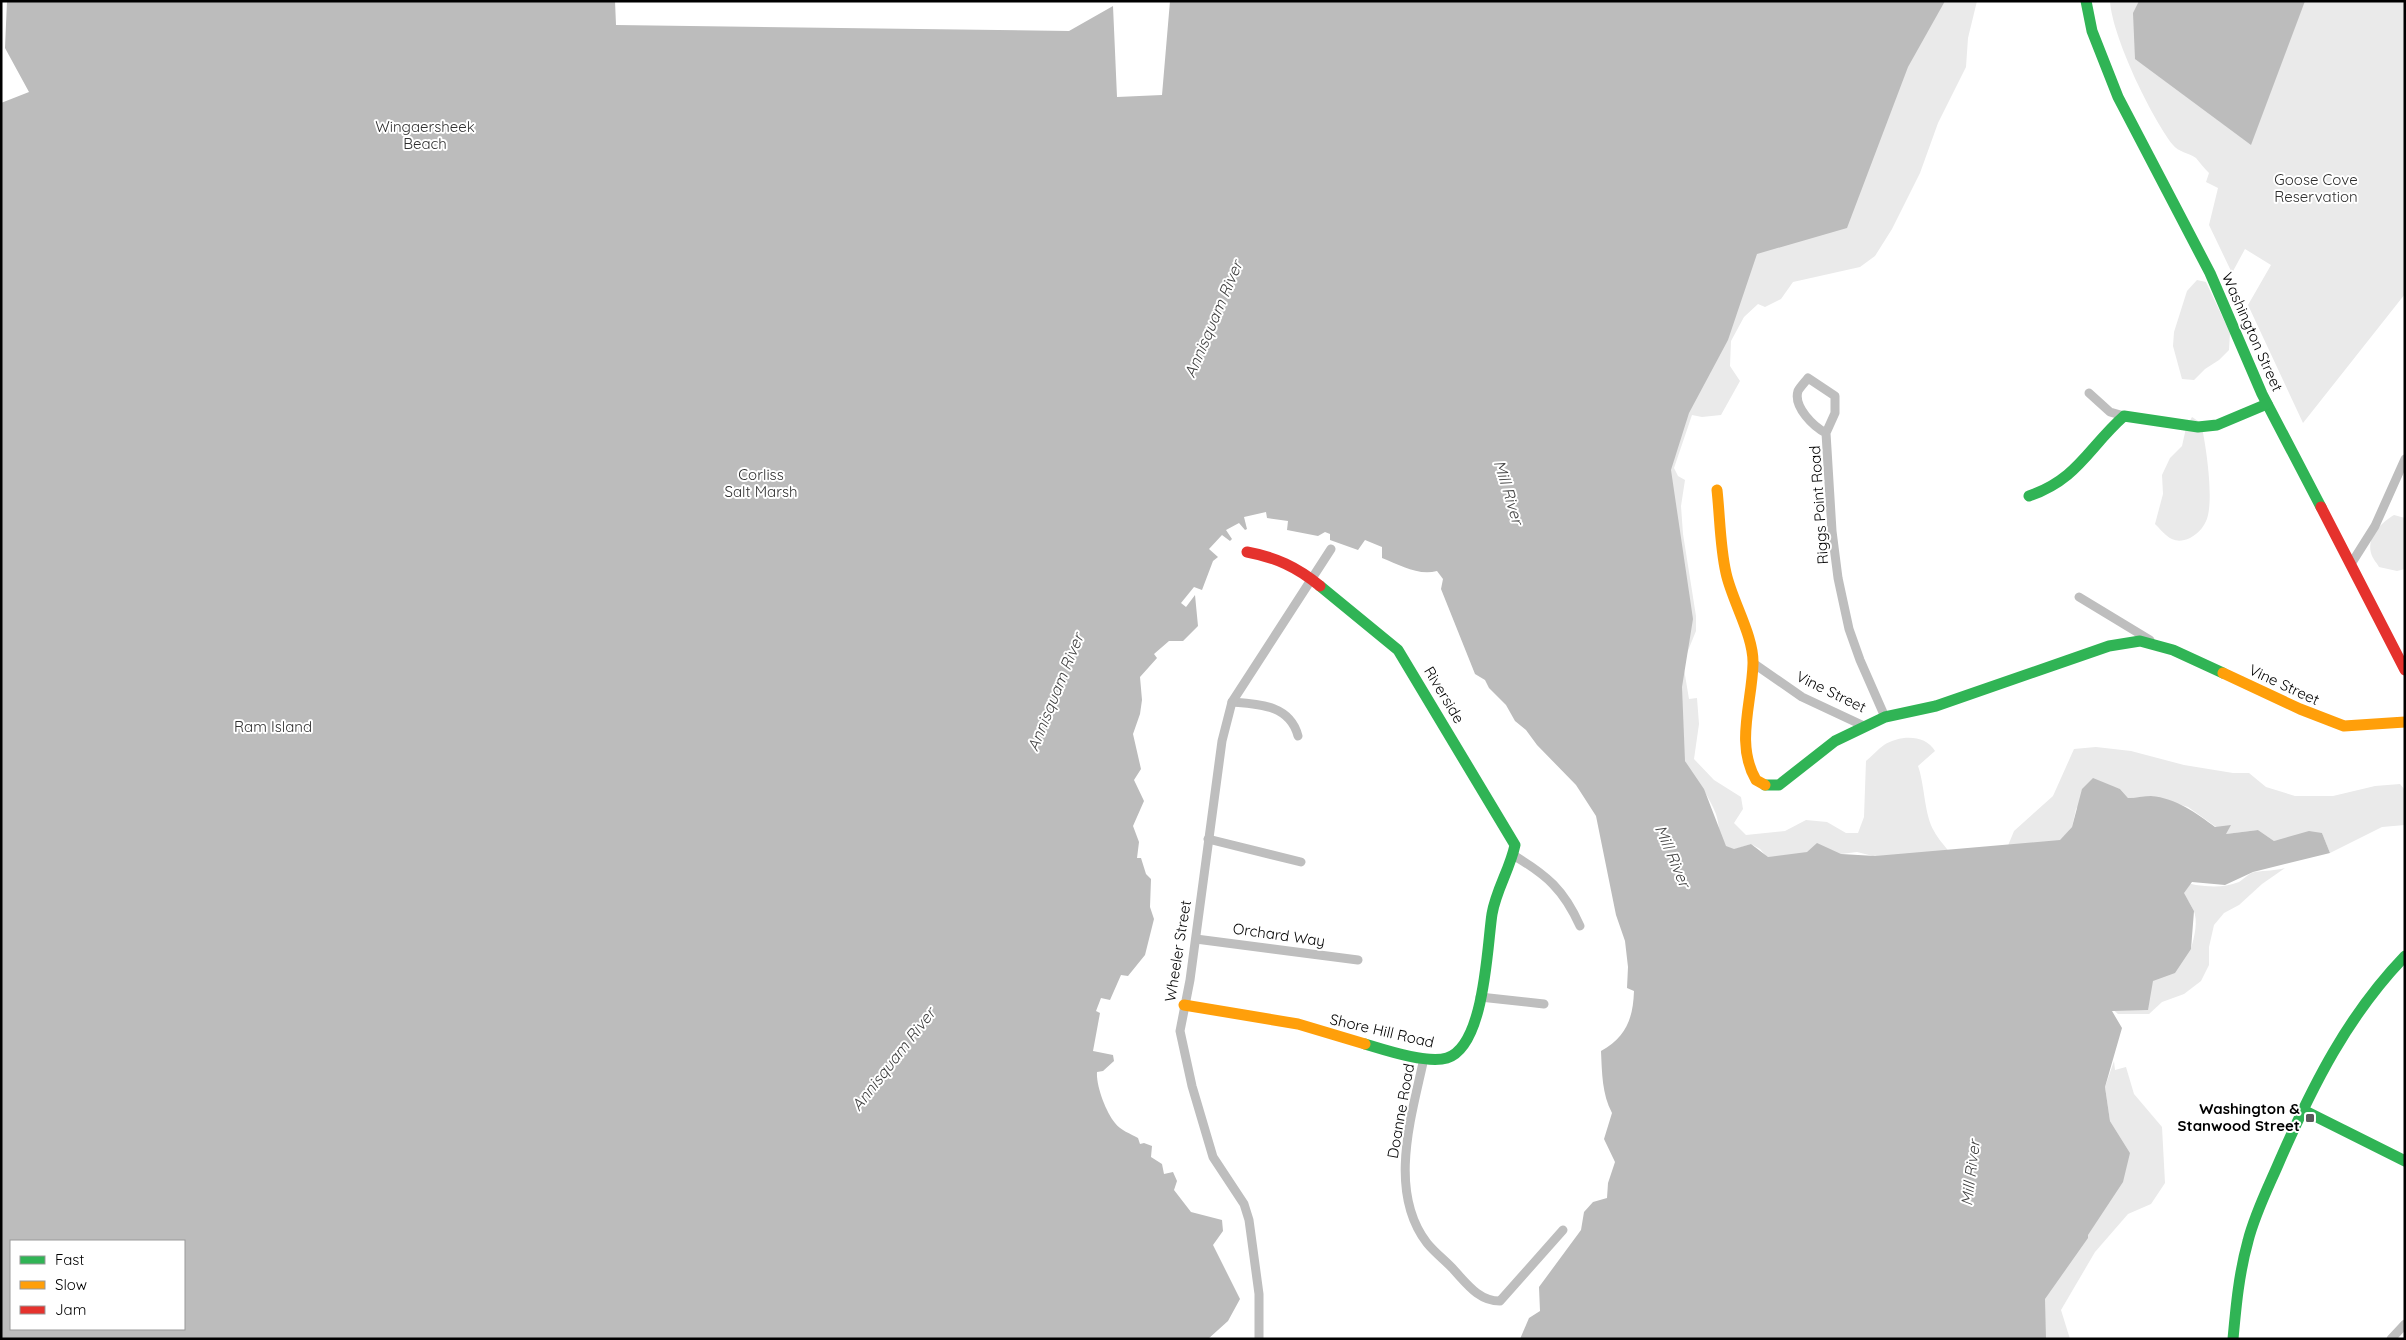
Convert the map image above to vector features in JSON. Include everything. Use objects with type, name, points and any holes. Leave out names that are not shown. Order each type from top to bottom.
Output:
[{"type":"street","name":"Washington Street","points":[[2086,1],[2092,31],[2118,97],[2174,199],[2210,273],[2267,404],[2405,670]]},
{"type":"street","name":"Riggs Point Road","points":[[1826,433],[1820,430],[1801,410],[1797,400],[1798,391],[1808,378],[1835,396],[1835,413],[1826,433],[1832,531],[1838,578],[1852,637],[1885,717]]},
{"type":"street","points":[[2090,393],[2110,412],[2174,425],[2208,426],[2239,417],[2267,404]]},
{"type":"street","points":[[2029,496],[2060,484],[2074,472],[2107,430],[2124,416]]},
{"type":"street","points":[[2351,564],[2375,526],[2405,459]]},
{"type":"street","points":[[1717,490],[1726,573],[1751,649],[1753,663],[1745,728],[1747,755],[1756,780],[1764,785],[1779,785],[1835,741],[1864,726]]},
{"type":"street","name":"Wheeler Street","points":[[1259,1339],[1259,1294],[1249,1220],[1244,1204],[1213,1157],[1184,1057],[1180,1032],[1196,939],[1222,741],[1232,702],[1331,548]]},
{"type":"street","points":[[1247,552],[1272,556],[1304,572],[1311,578]]},
{"type":"street","name":"Riverside","points":[[1311,578],[1350,612],[1384,634],[1398,650],[1507,829],[1514,846],[1513,855]]},
{"type":"street","name":"Vine Street","points":[[2079,597],[2157,644],[2330,722],[2344,726],[2359,727],[2405,722]]},
{"type":"street","name":"Vine Street","points":[[1753,663],[1802,697],[1864,726],[1885,717],[1936,706],[1982,689],[2065,664],[2117,644],[2140,641],[2157,644]]},
{"type":"street","points":[[1232,702],[1261,704],[1277,709],[1289,717],[1298,736]]},
{"type":"street","points":[[1208,839],[1301,862]]},
{"type":"street","points":[[1513,855],[1541,872],[1558,890],[1572,908],[1580,926]]},
{"type":"street","name":"Shore Hill Road","points":[[1184,1006],[1206,1007],[1279,1020],[1424,1058],[1447,1058],[1456,1053],[1470,1033],[1487,970],[1492,912],[1513,855]]},
{"type":"street","name":"Orchard Way","points":[[1196,939],[1358,960]]},
{"type":"street","points":[[2233,1339],[2237,1294],[2251,1228],[2303,1110],[2332,1051],[2374,991],[2405,956]]},
{"type":"street","points":[[1480,997],[1544,1004]]},
{"type":"street","name":"Doanne Road","points":[[1424,1058],[1412,1117],[1406,1161],[1410,1205],[1426,1242],[1474,1291],[1492,1301],[1500,1302],[1563,1230]]},
{"type":"street","points":[[2303,1110],[2405,1161]]},
{"type":"street","points":[[2391,1339],[2405,1324]]},
{"type":"green space","points":[[1470,1],[1977,1],[1968,38],[1966,67],[1938,123],[1920,173],[1892,229],[1875,256],[1860,267],[1793,282],[1781,299],[1765,307],[1758,304],[1744,317],[1731,341],[1730,366],[1740,381],[1721,415],[1702,417],[1692,415],[1674,468],[1678,476],[1685,480],[1681,506],[1683,534],[1696,616],[1696,631],[1683,663],[1689,699],[1697,698],[1699,724],[1694,759],[1714,780],[1741,797],[1743,809],[1734,823],[1746,835],[1785,831],[1806,820],[1827,822],[1846,833],[1858,833],[1864,817],[1866,761],[1882,747],[1897,739],[1919,739],[1931,745],[1935,751],[1918,766],[1931,824],[1951,854],[1877,857],[1857,852],[1841,854],[1807,852],[1795,856],[1767,857],[1760,849],[1751,844],[1726,852],[1721,839],[1716,814],[1704,791],[1689,770],[1412,134]]},
{"type":"green space","name":"Goose Cove Reservation","points":[[2110,1],[2405,1],[2405,294],[2303,423],[2248,305],[2271,265],[2245,249],[2232,273],[2209,225],[2218,188],[2206,182],[2209,173],[2196,158],[2173,145],[2154,116],[2125,55],[2112,16]]},
{"type":"green space","points":[[2197,280],[2206,282],[2230,333],[2229,350],[2194,380],[2182,379],[2173,346],[2174,332],[2187,291]]},
{"type":"green space","points":[[2192,417],[2201,423],[2203,432],[2208,469],[2209,506],[2207,519],[2202,528],[2190,538],[2179,541],[2170,538],[2155,524],[2163,494],[2162,475],[2170,458],[2182,446],[2186,428]]},
{"type":"green space","points":[[2394,515],[2405,518],[2405,569],[2397,571],[2379,567],[2370,547],[2376,531]]},
{"type":"green space","points":[[2096,747],[2131,751],[2184,765],[2233,773],[2249,773],[2266,787],[2295,796],[2333,796],[2375,786],[2400,784],[2405,790],[2405,825],[2382,827],[2330,853],[2322,833],[2274,841],[2258,830],[2226,834],[2188,807],[2151,796],[2128,798],[2120,789],[2098,782],[2076,809],[2072,827],[2057,844],[2007,848],[2014,831],[2053,796],[2074,749]]},
{"type":"green space","points":[[2285,868],[2262,884],[2239,905],[2224,913],[2214,925],[2209,947],[2209,965],[2201,981],[2184,994],[2162,1002],[2149,1014],[2118,1014],[2108,1005],[2191,949],[2196,919],[2178,881],[2216,887],[2239,882],[2259,871]]},
{"type":"green space","points":[[2114,1061],[2115,1070],[2126,1067],[2134,1094],[2162,1127],[2165,1183],[2151,1204],[2128,1214],[2095,1252],[2061,1310],[2070,1339],[2037,1339],[2041,1301],[2130,1153],[2110,1121],[2105,1087]]},
{"type":"water","points":[[7,1],[615,1],[616,25],[1069,31],[1113,6],[1117,97],[1162,95],[1170,1],[1945,1],[1908,67],[1847,228],[1757,254],[1728,340],[1689,413],[1671,470],[1693,619],[1682,687],[1685,761],[1704,789],[1726,846],[1734,849],[1751,844],[1768,857],[1807,852],[1817,843],[1841,854],[1875,856],[2060,840],[2072,827],[2082,789],[2093,778],[2120,789],[2128,798],[2160,797],[2185,807],[2215,827],[2231,825],[2226,834],[2258,830],[2274,841],[2309,831],[2322,833],[2330,853],[2253,872],[2225,885],[2192,882],[2184,893],[2194,911],[2191,949],[2175,973],[2153,981],[2148,1010],[2112,1011],[2122,1028],[2105,1087],[2110,1121],[2130,1153],[2123,1182],[2088,1235],[2088,1238],[2045,1299],[2046,1339],[1520,1339],[1529,1318],[1540,1311],[1539,1287],[1581,1230],[1584,1212],[1593,1202],[1607,1198],[1608,1183],[1615,1162],[1604,1139],[1612,1113],[1604,1091],[1601,1051],[1617,1040],[1630,1019],[1634,991],[1627,988],[1628,967],[1625,941],[1616,915],[1596,816],[1576,785],[1537,745],[1526,730],[1515,721],[1506,705],[1489,688],[1485,680],[1475,674],[1441,589],[1443,579],[1437,571],[1423,572],[1402,567],[1382,558],[1382,547],[1365,540],[1358,550],[1330,540],[1330,534],[1325,532],[1318,536],[1287,530],[1288,521],[1267,518],[1266,512],[1244,517],[1247,529],[1245,530],[1239,523],[1226,530],[1232,539],[1230,541],[1222,535],[1209,549],[1218,557],[1213,561],[1202,590],[1194,587],[1181,603],[1186,607],[1195,595],[1198,626],[1183,641],[1169,641],[1154,654],[1157,658],[1140,677],[1142,700],[1140,714],[1133,734],[1141,769],[1134,780],[1144,801],[1133,826],[1139,842],[1137,858],[1141,858],[1146,874],[1151,879],[1150,907],[1154,919],[1145,955],[1128,976],[1121,975],[1110,1000],[1101,998],[1096,1011],[1100,1013],[1093,1051],[1113,1055],[1114,1061],[1103,1071],[1097,1072],[1097,1078],[1102,1099],[1115,1123],[1138,1138],[1140,1144],[1144,1143],[1152,1146],[1151,1157],[1162,1164],[1164,1174],[1173,1172],[1177,1181],[1174,1190],[1191,1212],[1222,1220],[1223,1231],[1213,1245],[1240,1299],[1228,1321],[1208,1339],[1,1339],[1,103],[29,92],[5,48]]},
{"type":"water","points":[[2139,1],[2305,1],[2251,145],[2135,59],[2133,13]]},
{"type":"traffic: fast","points":[[2086,1],[2092,31],[2118,97],[2210,273],[2262,394],[2321,507]]},
{"type":"traffic: fast","points":[[2029,496],[2046,489],[2071,472],[2124,416],[2198,427],[2217,425],[2267,404]]},
{"type":"traffic: fast","points":[[1320,586],[1398,650],[1515,845],[1494,905],[1486,970],[1477,1016],[1460,1050],[1447,1058],[1429,1059],[1406,1056],[1365,1044]]},
{"type":"traffic: fast","points":[[1765,785],[1779,785],[1835,741],[1885,717],[1936,706],[2109,646],[2140,641],[2173,650],[2223,673]]},
{"type":"traffic: fast","points":[[2233,1339],[2240,1277],[2245,1253],[2254,1220],[2262,1200],[2305,1105],[2334,1052],[2366,1002],[2405,956]]},
{"type":"traffic: fast","points":[[2303,1110],[2405,1161]]},
{"type":"traffic: slow","points":[[1717,490],[1721,542],[1726,573],[1752,653],[1752,679],[1746,723],[1747,752],[1756,780],[1765,785]]},
{"type":"traffic: slow","points":[[2223,673],[2300,709],[2344,726],[2405,722]]},
{"type":"traffic: slow","points":[[1184,1005],[1298,1024],[1365,1044]]},
{"type":"traffic: jam","points":[[2321,507],[2405,670]]},
{"type":"traffic: jam","points":[[1247,552],[1285,564],[1303,573],[1320,586]]},
{"type":"place","name":"Washington & Stanwood Street","points":[[2310,1118]]},
{"type":"park label","name":"Wingaersheek Beach","points":[[425,136]]},
{"type":"park label","name":"Corliss Salt Marsh","points":[[761,484]]},
{"type":"park label","name":"Ram Island","points":[[273,727]]},
{"type":"water label","name":"Annisquam River","points":[[1213,319]]},
{"type":"water label","name":"Mill River","points":[[1509,492]]},
{"type":"water label","name":"Annisquam River","points":[[1055,692]]},
{"type":"water label","name":"Mill River","points":[[1673,856]]},
{"type":"water label","name":"Annisquam River","points":[[893,1059]]},
{"type":"water label","name":"Mill River","points":[[1970,1173]]}]
